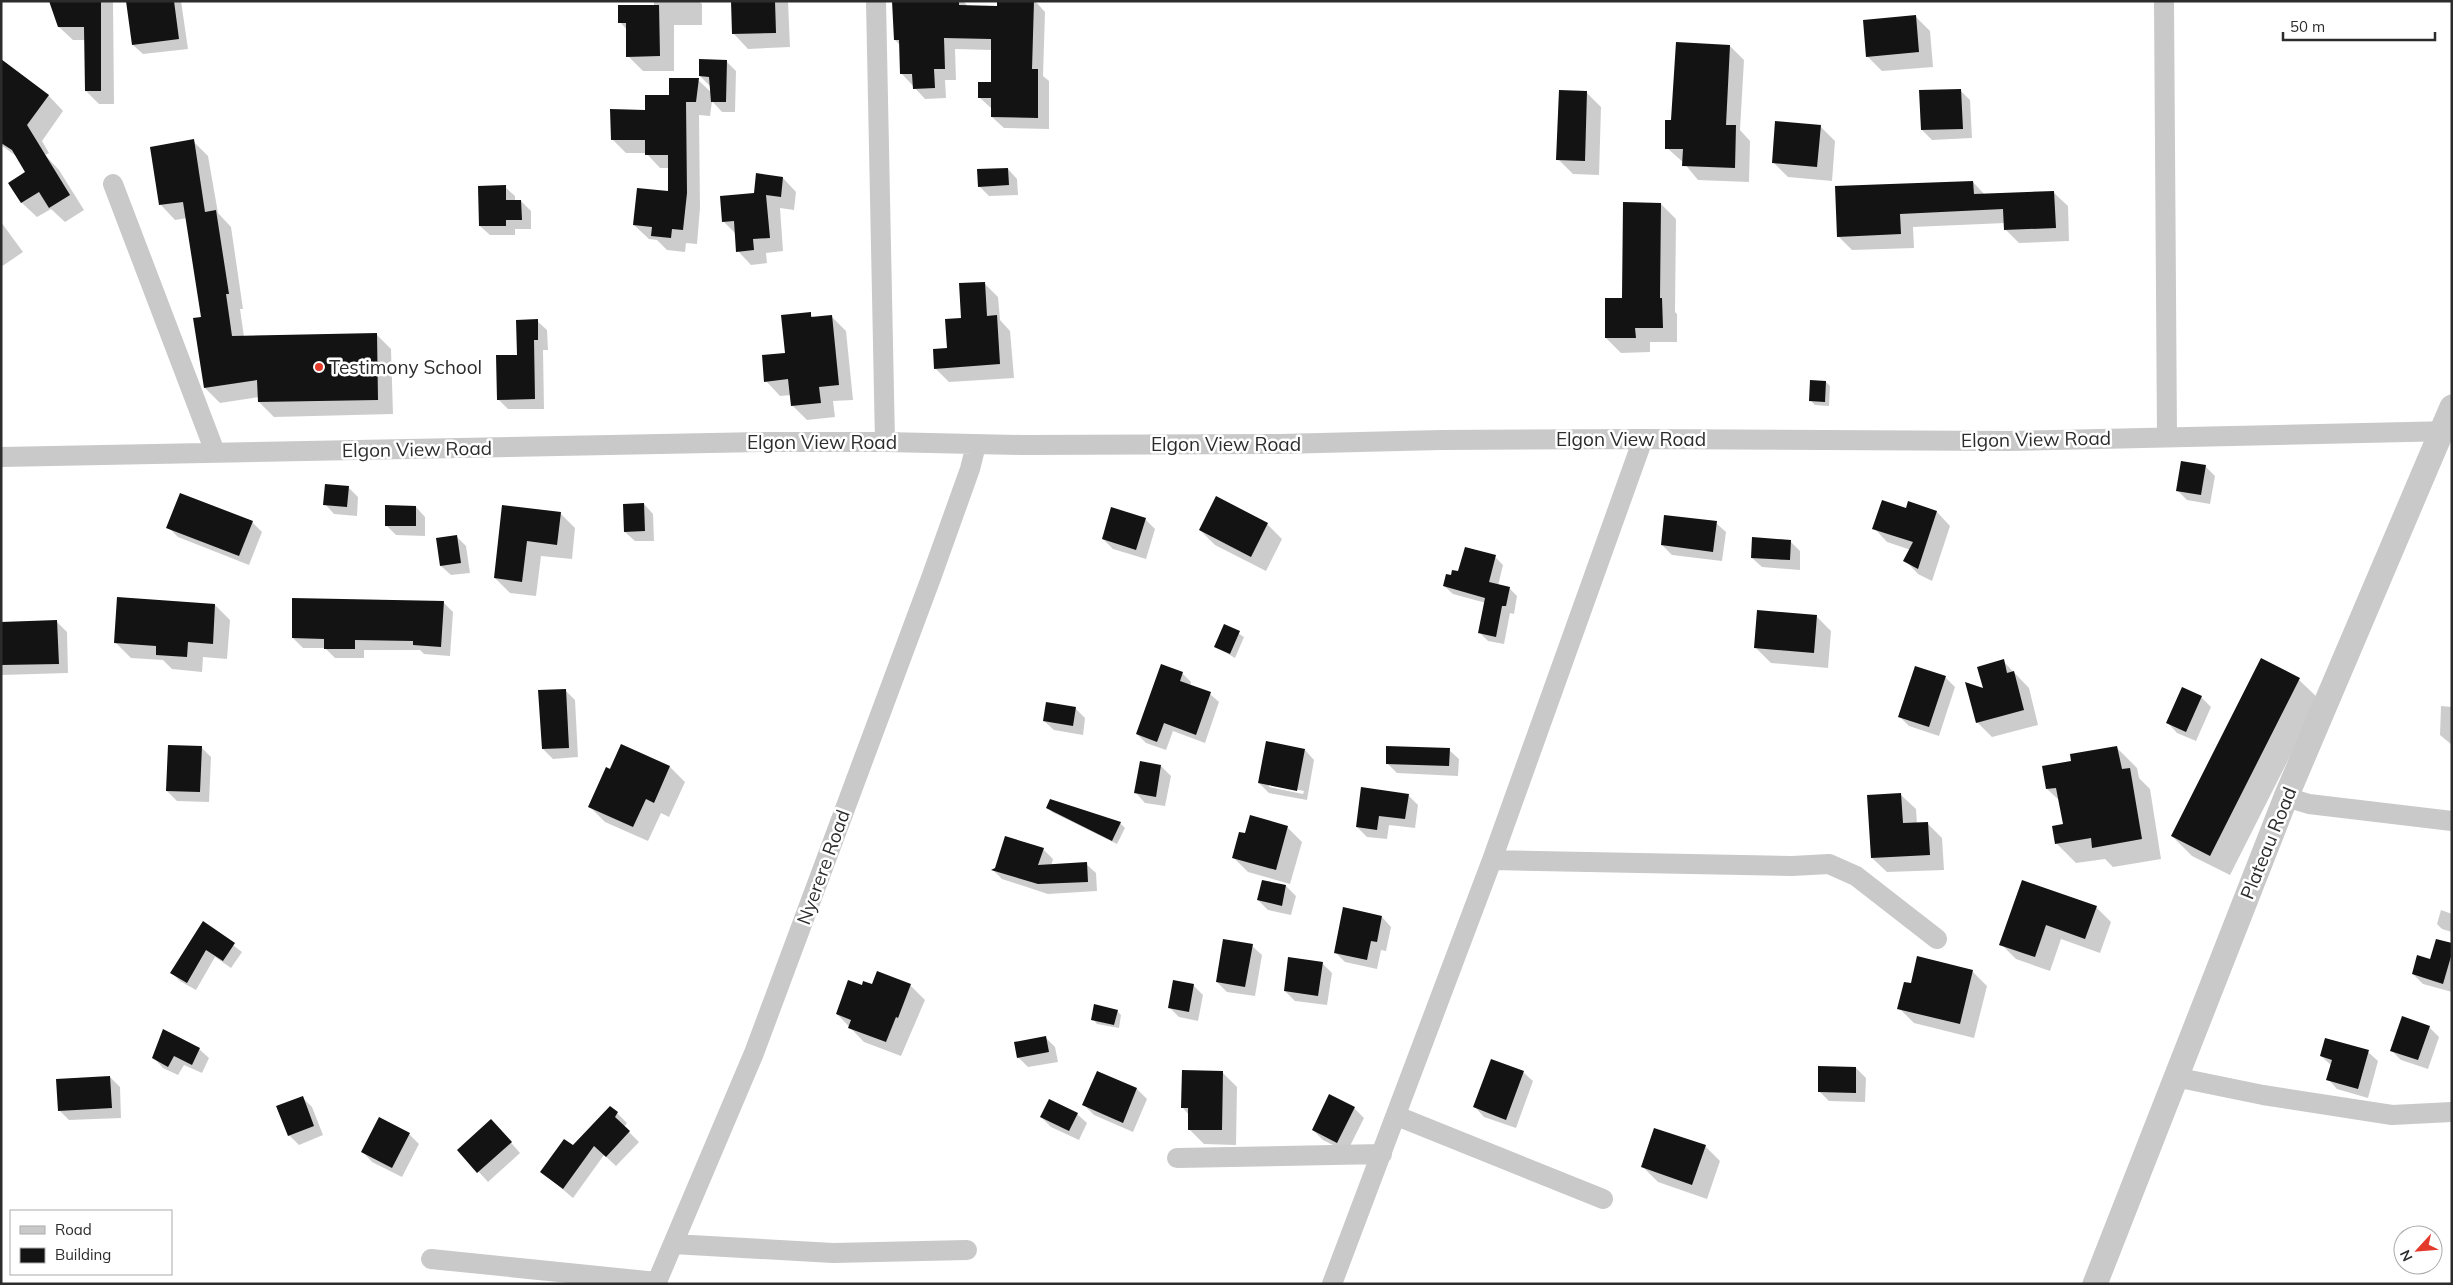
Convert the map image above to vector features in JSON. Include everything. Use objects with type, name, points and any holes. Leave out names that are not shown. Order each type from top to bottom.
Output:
[{"type":"street","points":[[876,1],[885,442]]},
{"type":"street","points":[[2164,1],[2167,437]]},
{"type":"street","points":[[113,184],[215,452]]},
{"type":"street","name":"Plateau Road","points":[[2095,1284],[2286,797],[2447,431],[2452,407]]},
{"type":"street","name":"Elgon View Road","points":[[1,457],[751,442],[885,442],[976,445],[1280,444],[1440,440],[1643,439],[2009,441],[2447,431]]},
{"type":"street","points":[[1332,1284],[1397,1116],[1492,860],[1643,439]]},
{"type":"street","name":"Nyerere Road","points":[[656,1283],[754,1053],[934,569],[970,469],[976,445]]},
{"type":"street","points":[[2286,797],[2309,804],[2452,821]]},
{"type":"street","points":[[1492,860],[1792,866],[1829,864],[1856,876],[1937,939]]},
{"type":"street","points":[[2175,1077],[2263,1095],[2392,1115],[2452,1112]]},
{"type":"street","points":[[1397,1116],[1603,1199]]},
{"type":"street","points":[[1176,1158],[1382,1154]]},
{"type":"street","points":[[673,1244],[833,1253],[968,1250]]},
{"type":"street","points":[[431,1259],[656,1283]]},
{"type":"building","points":[[49,1],[101,1],[101,91],[85,91],[84,27],[58,27]]},
{"type":"building","points":[[126,1],[174,1],[179,39],[132,45]]},
{"type":"building","points":[[731,1],[775,1],[776,33],[732,34]]},
{"type":"building","points":[[892,1],[959,1],[959,5],[997,6],[997,1],[1034,1],[1032,69],[1038,69],[1038,118],[991,117],[991,98],[978,98],[978,82],[991,82],[991,39],[944,38],[945,69],[934,69],[935,88],[913,89],[912,74],[900,74],[899,40],[894,40]]},
{"type":"building","points":[[618,5],[659,5],[660,56],[626,57],[626,23],[618,23]]},
{"type":"building","points":[[1916,15],[1919,52],[1866,57],[1863,20]]},
{"type":"building","points":[[1676,42],[1730,45],[1726,125],[1736,125],[1735,168],[1682,166],[1683,149],[1665,149],[1665,120],[1671,120]]},
{"type":"building","points":[[1,59],[49,95],[27,125],[70,195],[49,208],[39,192],[21,203],[8,183],[25,172],[12,150],[1,143]]},
{"type":"building","points":[[699,59],[727,60],[726,102],[711,102],[709,77],[699,76]]},
{"type":"building","points":[[669,78],[699,78],[696,102],[686,102],[687,193],[683,230],[672,229],[671,238],[651,236],[652,227],[633,225],[637,188],[668,191],[668,155],[645,155],[645,140],[611,140],[610,109],[645,110],[645,95],[669,95]]},
{"type":"building","points":[[1961,89],[1963,129],[1921,130],[1919,90]]},
{"type":"building","points":[[1559,90],[1587,91],[1585,161],[1556,160]]},
{"type":"building","points":[[1775,121],[1821,125],[1817,167],[1772,163]]},
{"type":"building","points":[[194,139],[205,212],[216,210],[229,294],[226,294],[232,336],[377,333],[378,400],[258,402],[257,380],[204,388],[193,318],[201,317],[183,202],[159,205],[150,147]]},
{"type":"building","points":[[1008,168],[1009,185],[978,187],[977,169]]},
{"type":"building","points":[[756,173],[783,177],[781,197],[766,195],[770,238],[753,239],[754,250],[736,252],[734,221],[722,222],[720,196],[754,193]]},
{"type":"building","points":[[1973,181],[1974,194],[2054,191],[2056,228],[2004,230],[2003,209],[1900,214],[1901,234],[1837,237],[1835,186]]},
{"type":"building","points":[[506,185],[506,200],[521,200],[522,220],[506,220],[506,226],[479,226],[478,186]]},
{"type":"building","points":[[1623,202],[1661,203],[1660,298],[1662,298],[1663,328],[1635,328],[1636,338],[1605,338],[1605,298],[1622,298]]},
{"type":"building","points":[[985,282],[987,316],[997,315],[1000,364],[934,369],[933,349],[947,348],[945,319],[961,318],[959,283]]},
{"type":"building","points":[[811,312],[811,317],[832,315],[839,385],[819,387],[821,403],[791,406],[788,379],[764,382],[762,355],[785,353],[781,315]]},
{"type":"building","points":[[538,319],[538,340],[534,340],[535,399],[497,400],[496,355],[517,355],[516,320]]},
{"type":"building","points":[[1810,380],[1826,381],[1825,402],[1809,401]]},
{"type":"building","points":[[2181,461],[2206,465],[2201,495],[2176,491]]},
{"type":"building","points":[[325,484],[349,486],[347,507],[323,505]]},
{"type":"building","points":[[180,493],[253,521],[239,556],[166,528]]},
{"type":"building","points":[[1216,496],[1268,523],[1251,557],[1199,530]]},
{"type":"building","points":[[1882,500],[1906,508],[1908,501],[1937,511],[1918,569],[1903,561],[1913,542],[1872,529]]},
{"type":"building","points":[[644,503],[645,531],[624,532],[623,504]]},
{"type":"building","points":[[385,505],[416,506],[416,526],[385,526]]},
{"type":"building","points":[[502,505],[561,512],[557,545],[527,541],[522,582],[494,578]]},
{"type":"building","points":[[1111,507],[1146,518],[1136,550],[1102,539]]},
{"type":"building","points":[[1664,515],[1717,521],[1713,552],[1661,545]]},
{"type":"building","points":[[457,535],[461,563],[440,566],[436,538]]},
{"type":"building","points":[[1752,537],[1791,540],[1790,560],[1751,558]]},
{"type":"building","points":[[1465,547],[1496,555],[1489,582],[1510,587],[1506,606],[1502,606],[1496,637],[1478,633],[1485,598],[1443,586],[1446,574],[1451,575],[1452,570],[1458,571]]},
{"type":"building","points":[[117,597],[215,604],[213,644],[188,642],[187,657],[156,655],[156,646],[114,643]]},
{"type":"building","points":[[292,598],[444,601],[441,647],[413,645],[413,641],[355,640],[355,649],[324,649],[324,639],[292,638]]},
{"type":"building","points":[[1757,610],[1817,615],[1814,653],[1754,648]]},
{"type":"building","points":[[57,620],[59,664],[1,665],[1,622]]},
{"type":"building","points":[[1224,624],[1240,631],[1230,654],[1214,647]]},
{"type":"building","points":[[2261,658],[2300,678],[2210,856],[2171,836]]},
{"type":"building","points":[[2004,659],[2007,673],[2014,671],[2024,710],[1976,723],[1965,682],[1983,688],[1977,667]]},
{"type":"building","points":[[1161,664],[1183,672],[1180,681],[1211,692],[1196,735],[1164,723],[1157,742],[1136,734]]},
{"type":"building","points":[[1915,666],[1946,676],[1929,727],[1898,717]]},
{"type":"building","points":[[2182,687],[2202,696],[2186,732],[2166,723]]},
{"type":"building","points":[[566,689],[569,748],[542,749],[538,690]]},
{"type":"building","points":[[1046,702],[1076,707],[1073,726],[1043,721]]},
{"type":"building","points":[[1266,741],[1305,749],[1297,791],[1258,783]]},
{"type":"building","points":[[621,744],[670,766],[654,803],[646,799],[633,827],[588,807],[606,767],[610,769]]},
{"type":"building","points":[[168,745],[202,746],[200,792],[166,791]]},
{"type":"building","points":[[1386,746],[1450,748],[1449,766],[1386,764]]},
{"type":"building","points":[[2117,746],[2122,769],[2130,768],[2142,839],[2092,848],[2091,838],[2055,844],[2052,826],[2063,824],[2056,788],[2046,789],[2042,766],[2071,761],[2070,754]]},
{"type":"building","points":[[1140,761],[1161,765],[1156,797],[1134,793]]},
{"type":"building","points":[[1361,787],[1409,794],[1405,819],[1379,816],[1377,830],[1356,827]]},
{"type":"building","points":[[1901,793],[1903,823],[1928,822],[1930,855],[1871,858],[1867,795]]},
{"type":"building","points":[[1050,799],[1121,822],[1112,841],[1046,808]]},
{"type":"building","points":[[1250,815],[1288,826],[1276,870],[1232,858],[1239,832],[1245,833]]},
{"type":"building","points":[[1005,836],[1044,848],[1038,865],[1087,862],[1088,882],[1038,884],[991,870],[995,868]]},
{"type":"building","points":[[1262,880],[1286,885],[1282,906],[1257,900]]},
{"type":"building","points":[[2022,880],[2097,906],[2085,939],[2046,925],[2035,957],[1999,945]]},
{"type":"building","points":[[1343,907],[1382,916],[1377,942],[1371,941],[1367,960],[1334,953]]},
{"type":"building","points":[[203,921],[235,943],[223,961],[206,950],[187,983],[170,973]]},
{"type":"building","points":[[1223,939],[1253,944],[1245,987],[1216,982]]},
{"type":"building","points":[[2436,939],[2452,943],[2452,953],[2443,984],[2412,974],[2417,955],[2430,959]]},
{"type":"building","points":[[1917,956],[1973,970],[1960,1024],[1897,1009],[1904,982],[1911,983]]},
{"type":"building","points":[[1288,957],[1323,962],[1318,996],[1284,991]]},
{"type":"building","points":[[877,971],[911,984],[898,1018],[896,1017],[886,1042],[848,1028],[851,1020],[836,1014],[848,980],[862,985],[863,981],[872,984]]},
{"type":"building","points":[[1173,980],[1194,984],[1189,1012],[1168,1008]]},
{"type":"building","points":[[1094,1004],[1118,1010],[1114,1025],[1091,1020]]},
{"type":"building","points":[[2402,1016],[2430,1026],[2418,1060],[2390,1051]]},
{"type":"building","points":[[163,1029],[200,1048],[192,1065],[174,1056],[168,1067],[152,1058]]},
{"type":"building","points":[[1046,1036],[1049,1052],[1017,1058],[1014,1042]]},
{"type":"building","points":[[2325,1038],[2369,1050],[2358,1089],[2326,1080],[2332,1060],[2320,1056]]},
{"type":"building","points":[[1491,1059],[1524,1071],[1506,1120],[1473,1107]]},
{"type":"building","points":[[1818,1066],[1856,1067],[1856,1093],[1818,1092]]},
{"type":"building","points":[[1182,1070],[1223,1071],[1222,1130],[1188,1130],[1188,1108],[1181,1108]]},
{"type":"building","points":[[1097,1071],[1137,1088],[1123,1123],[1082,1105]]},
{"type":"building","points":[[110,1076],[112,1108],[58,1111],[56,1079]]},
{"type":"building","points":[[1329,1094],[1355,1107],[1337,1143],[1312,1130]]},
{"type":"building","points":[[303,1096],[314,1126],[288,1136],[276,1106]]},
{"type":"building","points":[[1049,1099],[1078,1113],[1069,1131],[1040,1117]]},
{"type":"building","points":[[610,1106],[618,1112],[615,1117],[630,1131],[606,1157],[594,1146],[563,1189],[540,1172],[564,1139],[573,1145]]},
{"type":"building","points":[[379,1117],[410,1133],[392,1168],[361,1152]]},
{"type":"building","points":[[491,1119],[512,1142],[477,1173],[457,1150]]},
{"type":"building","points":[[1654,1128],[1706,1145],[1692,1185],[1641,1167]]},
{"type":"place","name":"Testimony School","points":[[319,367]]}]
